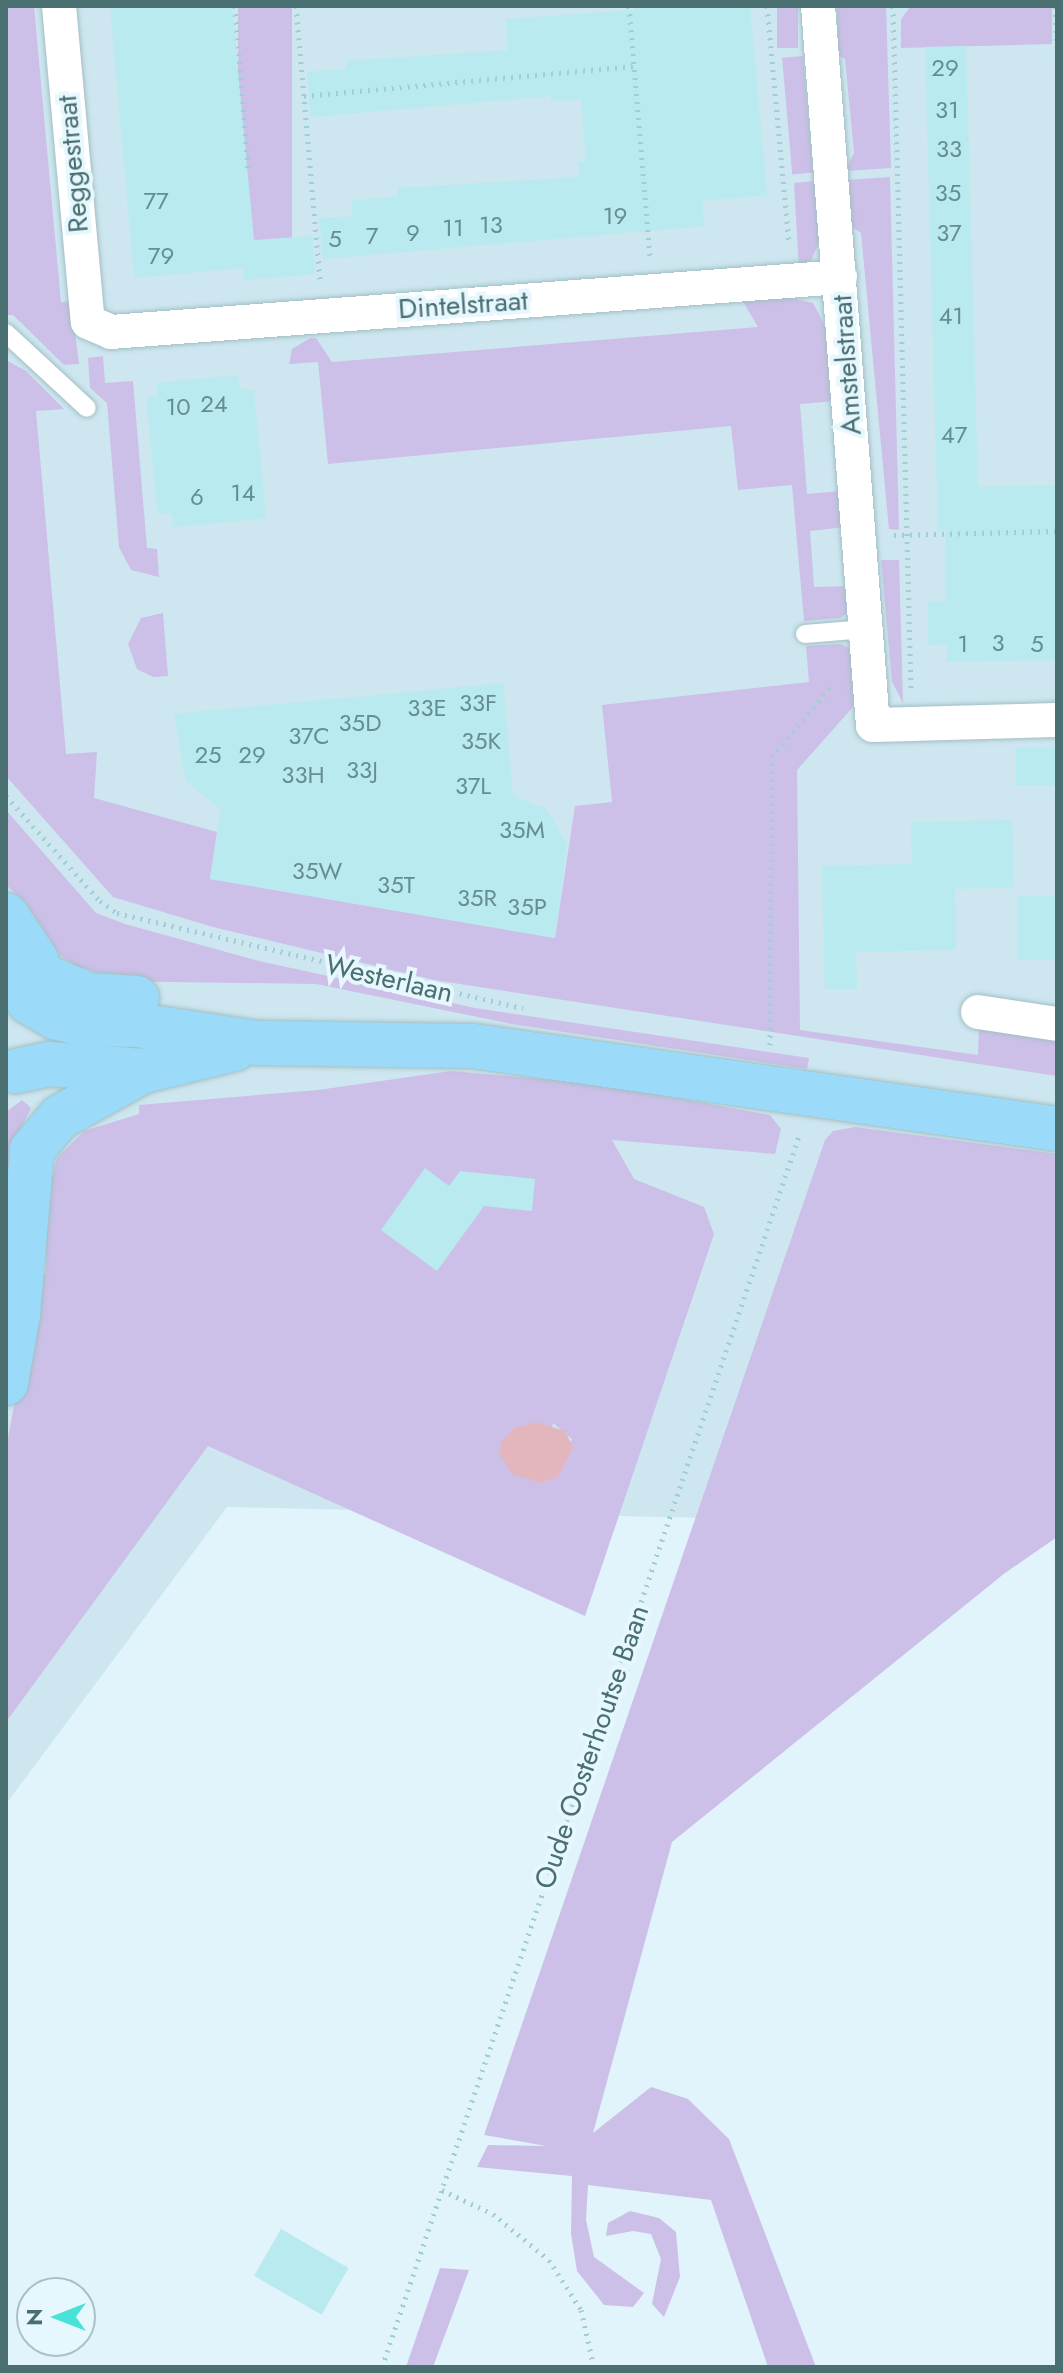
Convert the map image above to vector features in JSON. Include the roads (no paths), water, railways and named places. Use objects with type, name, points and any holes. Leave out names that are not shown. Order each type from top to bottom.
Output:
[{"type":"main road","points":[[6,915],[26,941],[33,1038],[11,1076]]},
{"type":"main road","name":"Westerlaan","points":[[28,984],[88,995],[157,1002],[257,1043]]},
{"type":"main road","name":"Westerlaan","points":[[11,1076],[49,1064],[143,1071],[257,1043],[473,1046],[1057,1129]]},
{"type":"main road","points":[[6,1383],[18,1314],[32,1150],[60,1117],[143,1071]]},
{"type":"street","name":"Reggestraat","points":[[59,6],[88,322]]},
{"type":"street","name":"Amstelstraat","points":[[818,6],[859,535],[858,630],[873,725],[1057,720]]},
{"type":"street","name":"Dintelstraat","points":[[88,322],[111,332],[840,277]]},
{"type":"street","points":[[978,1012],[1057,1024]]},
{"type":"lane","points":[[6,333],[87,408]]},
{"type":"lane","points":[[805,634],[858,630]]}]
